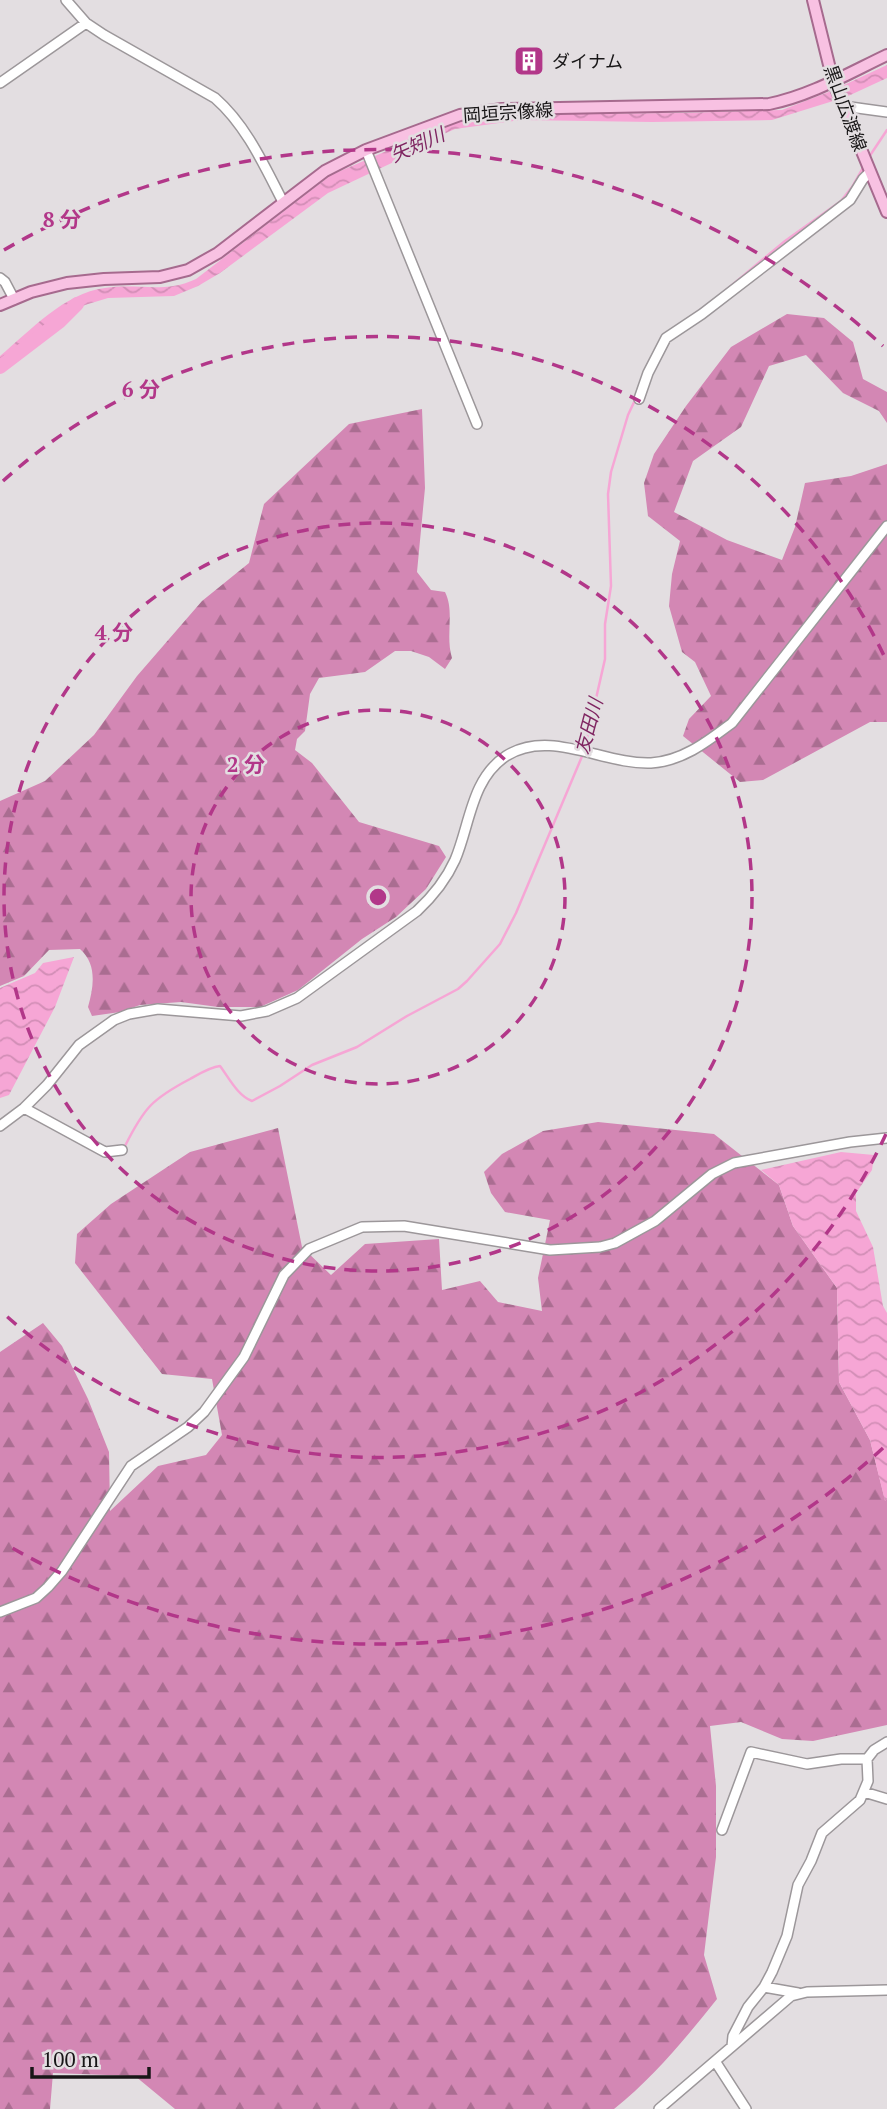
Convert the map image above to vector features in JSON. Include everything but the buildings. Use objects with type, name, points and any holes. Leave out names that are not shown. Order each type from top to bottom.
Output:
[{"type":"main road","name":"黒山広渡線","points":[[814,0],[833,81],[887,212]]},
{"type":"main road","name":"岡垣宗像線","points":[[0,305],[67,283],[160,277],[180,273],[211,258],[325,171],[366,150],[446,118],[502,109],[769,104],[833,81],[887,54]]},
{"type":"street","points":[[66,0],[86,23],[215,98],[226,108],[252,145],[283,202]]},
{"type":"street","points":[[0,83],[86,23]]},
{"type":"street","points":[[843,106],[887,112]]},
{"type":"street","points":[[366,150],[477,424]]},
{"type":"street","points":[[639,399],[648,373],[666,338],[702,314],[850,200],[870,172]]},
{"type":"street","points":[[0,278],[14,299]]},
{"type":"street","points":[[0,1126],[24,1108],[47,1085],[79,1045],[114,1020],[129,1014],[158,1009],[241,1016],[267,1011],[297,998],[417,911],[433,897],[455,860],[477,792],[486,775],[508,755],[535,746],[556,745],[619,761],[653,763],[703,746],[732,723],[887,526]]},
{"type":"street","points":[[24,1108],[105,1152],[122,1150]]},
{"type":"street","points":[[0,1612],[36,1598],[48,1587],[62,1571],[131,1466],[188,1427],[204,1412],[244,1357],[284,1275],[309,1249],[362,1227],[404,1226],[550,1250],[600,1247],[615,1243],[655,1221],[712,1174],[734,1163],[887,1138]]},
{"type":"street","points":[[732,2046],[733,2036],[748,2007],[764,1987],[787,1936],[798,1885],[822,1833],[860,1800],[868,1782],[867,1759],[874,1750],[887,1742]]},
{"type":"street","points":[[722,1830],[751,1752],[807,1764],[841,1759],[867,1759]]},
{"type":"street","points":[[864,1791],[887,1799]]},
{"type":"street","points":[[764,1987],[798,1993],[882,1990]]},
{"type":"street","points":[[659,2109],[784,2000],[798,1993]]},
{"type":"street","points":[[715,2061],[746,2109]]},
{"type":"green space","points":[[787,314],[824,318],[853,342],[863,379],[887,392],[887,423],[879,411],[843,393],[806,355],[769,366],[741,427],[693,461],[674,512],[727,540],[782,560],[795,527],[805,483],[851,476],[887,464],[887,722],[870,722],[763,780],[740,782],[683,736],[689,719],[711,696],[695,662],[682,652],[669,606],[672,574],[680,541],[648,516],[644,483],[654,454],[731,347]]},
{"type":"green space","points":[[422,409],[425,488],[417,572],[431,590],[445,592],[449,608],[452,658],[445,669],[429,657],[411,651],[395,651],[365,672],[319,678],[310,694],[305,731],[297,739],[295,750],[312,763],[359,822],[439,846],[446,857],[426,889],[396,917],[362,939],[298,990],[260,1007],[218,1007],[181,1002],[140,1005],[120,1012],[92,1016],[88,1007],[93,983],[92,968],[80,949],[49,950],[24,976],[0,986],[0,801],[45,781],[94,735],[137,676],[202,601],[249,563],[264,504],[349,424]]},
{"type":"green space","points":[[598,1122],[714,1134],[779,1185],[793,1226],[837,1288],[839,1382],[870,1440],[885,1500],[887,1499],[887,1725],[813,1741],[782,1739],[741,1722],[710,1726],[716,1786],[716,1857],[704,1955],[717,1999],[656,2071],[614,2109],[175,2109],[135,2076],[53,2073],[50,2109],[0,2109],[0,1352],[43,1323],[62,1346],[88,1399],[109,1452],[110,1511],[158,1466],[206,1455],[222,1435],[212,1379],[162,1374],[75,1263],[77,1234],[111,1204],[190,1152],[278,1128],[302,1247],[331,1275],[365,1244],[439,1239],[442,1290],[480,1281],[498,1302],[542,1311],[538,1278],[550,1220],[505,1212],[491,1193],[484,1172],[502,1154],[543,1131]]},
{"type":"water","points":[[887,65],[887,78],[846,97],[772,120],[521,120],[455,129],[328,193],[220,273],[198,286],[174,296],[108,298],[85,305],[58,320],[0,364],[0,356],[48,314],[76,297],[105,288],[173,286],[196,279],[331,175],[449,124],[542,114],[782,110]]},
{"type":"water","points":[[74,957],[55,1007],[9,1095],[0,1098],[0,988],[35,973],[43,963]]},
{"type":"water","points":[[841,1152],[874,1155],[872,1170],[856,1193],[856,1211],[873,1247],[883,1306],[887,1313],[885,1501],[870,1440],[839,1382],[837,1288],[793,1226],[779,1185],[761,1170]]},
{"type":"waterway","name":"友田川","points":[[869,157],[887,130]]},
{"type":"waterway","name":"友田川","points":[[725,291],[785,241],[841,201],[864,166]]},
{"type":"waterway","name":"矢矧川","points":[[0,367],[59,322],[77,304]]},
{"type":"waterway","name":"友田川","points":[[674,328],[703,308]]},
{"type":"waterway","name":"友田川","points":[[585,747],[605,659],[605,624],[611,586],[608,494],[611,472],[628,415],[636,398]]},
{"type":"waterway","name":"友田川","points":[[125,1146],[150,1106],[166,1093],[205,1071],[220,1066],[238,1091],[252,1101],[312,1065],[357,1047],[458,989],[500,944],[516,913],[583,754]]},
{"type":"place","name":"ダイナム","points":[[529,61]]}]
